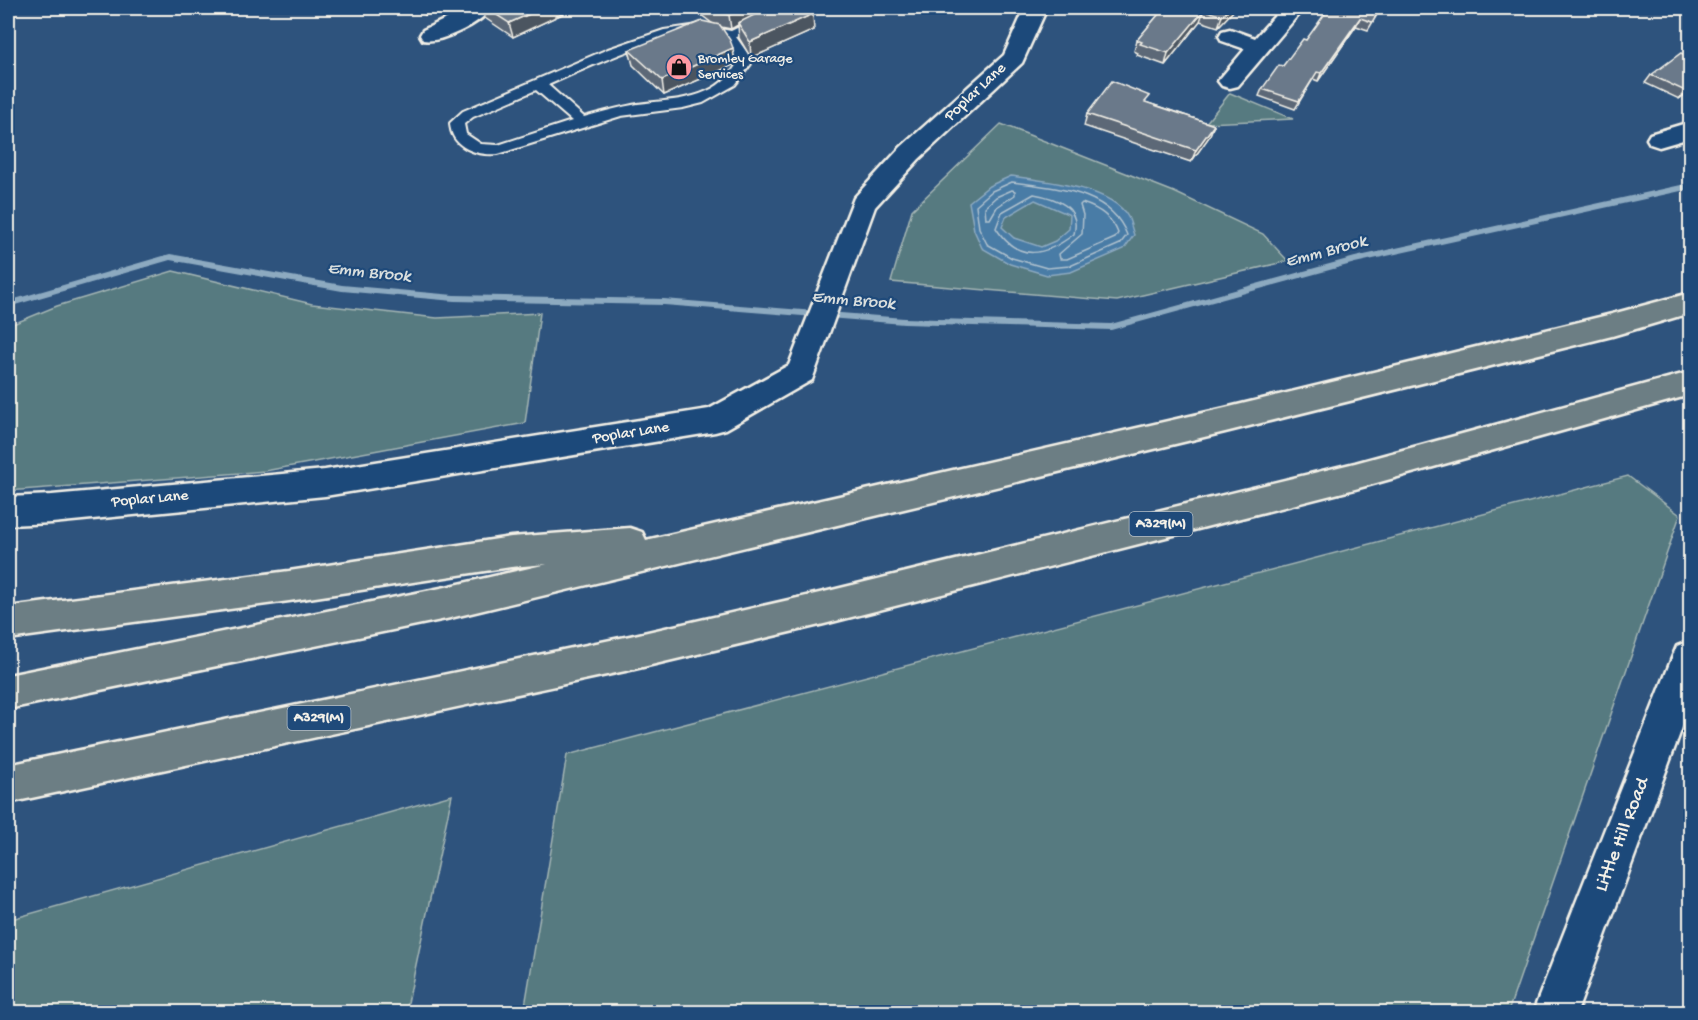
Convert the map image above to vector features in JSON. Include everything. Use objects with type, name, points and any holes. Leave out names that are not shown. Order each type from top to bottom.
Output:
[{"type":"highway","points":[[8,692],[446,603],[737,532],[1225,420],[1600,328],[1690,303]]},
{"type":"highway","name":"A329(M)","points":[[8,784],[630,653],[824,608],[1355,476],[1690,384]]},
{"type":"highway","points":[[8,623],[289,586],[511,552],[737,532]]},
{"type":"street","points":[[431,35],[473,15],[481,8]]},
{"type":"street","name":"Poplar Lane","points":[[8,511],[52,509],[325,483],[715,420],[801,372],[863,204],[910,153],[1014,58],[1036,8]]},
{"type":"street","points":[[1230,81],[1293,8]]},
{"type":"street","points":[[1230,36],[1259,47]]},
{"type":"street","points":[[1659,139],[1690,130]]},
{"type":"street","name":"Little Hill Road","points":[[1554,1012],[1690,658]]},
{"type":"lane","points":[[728,35],[741,54],[744,64],[734,80],[696,101],[635,108],[506,147],[488,150],[477,148],[460,139],[457,131],[457,123],[461,119],[537,83],[613,52],[681,30],[698,29],[728,35],[787,8]]},
{"type":"lane","points":[[537,83],[582,123]]},
{"type":"green space","points":[[1230,93],[1293,119],[1206,123]]},
{"type":"green space","points":[[1001,124],[1174,192],[1263,234],[1288,261],[1117,301],[891,282],[912,210]]},
{"type":"green space","points":[[173,271],[312,304],[437,318],[540,313],[525,423],[265,471],[8,491],[8,326],[57,306]]},
{"type":"green space","points":[[1628,476],[1680,515],[1508,1012],[524,1012],[567,755]]},
{"type":"green space","points":[[452,795],[406,1012],[8,1012],[8,920]]},
{"type":"water","points":[[1011,176],[1057,183],[1092,192],[1120,207],[1128,217],[1134,235],[1124,249],[1071,272],[1047,275],[1010,264],[982,248],[974,230],[969,202],[989,186]],"holes":[[[1035,200],[1070,215],[1069,229],[1055,241],[1041,247],[1014,238],[1002,227],[1006,217]]]},
{"type":"building","points":[[486,8],[543,8],[509,23]]},
{"type":"building","points":[[708,8],[745,8],[729,15]]},
{"type":"building","points":[[768,8],[803,8],[813,14],[750,42],[738,23]]},
{"type":"building","points":[[1164,8],[1230,8],[1222,16],[1204,10],[1168,53],[1140,44],[1142,42],[1137,40]]},
{"type":"building","points":[[1329,8],[1380,8],[1372,22],[1360,18],[1321,73],[1317,72],[1299,101],[1262,89],[1279,65],[1283,66],[1303,39],[1306,40]]},
{"type":"building","points":[[702,21],[720,25],[733,48],[662,80],[629,50]]},
{"type":"building","points":[[1690,52],[1690,88],[1685,91],[1651,75],[1681,53],[1685,55]]},
{"type":"building","points":[[1112,81],[1150,96],[1145,102],[1214,125],[1196,150],[1087,114]]},
{"type":"waterway","name":"Emm Brook","points":[[8,304],[170,257],[342,288],[454,298],[664,302],[904,321],[1111,327],[1355,260],[1690,186]]},
{"type":"place","name":"Bromley Garage Services","points":[[679,67]]}]
